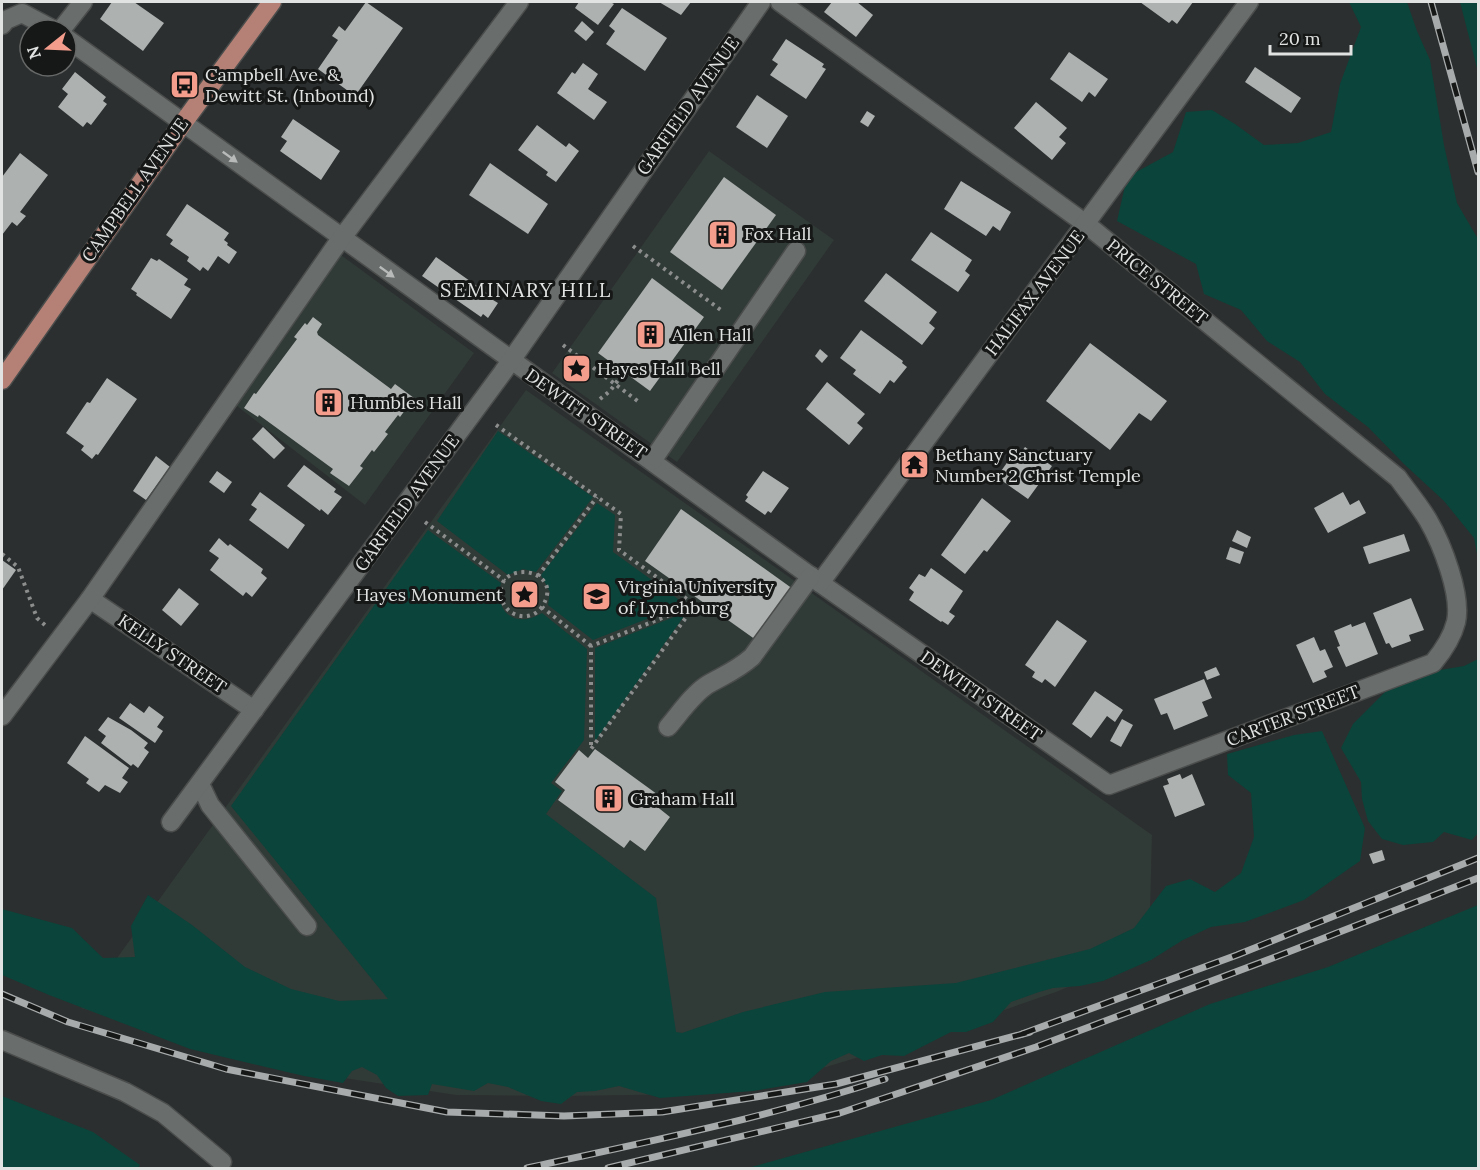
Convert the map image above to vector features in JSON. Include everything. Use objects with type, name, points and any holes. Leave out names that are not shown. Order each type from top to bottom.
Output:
[{"type":"main road","name":"CAMPBELL AVENUE","points":[[2,380],[183,123],[272,2]]},
{"type":"street","points":[[70,18],[83,2]]},
{"type":"street","points":[[2,716],[90,599],[342,239],[519,2]]},
{"type":"street","name":"GARFIELD AVENUE","points":[[171,822],[511,361],[761,2]]},
{"type":"street","name":"PRICE STREET","points":[[780,2],[1086,224],[1398,478],[1428,520],[1442,552],[1456,593],[1456,621]]},
{"type":"street","name":"HALIFAX AVENUE","points":[[668,727],[706,686],[740,668],[752,657],[815,579],[1086,224],[1249,2]]},
{"type":"street","points":[[4,22],[22,13],[31,18]]},
{"type":"street","name":"DEWITT STREET","points":[[78,47],[815,579],[1109,785]]},
{"type":"street","points":[[652,460],[796,251]]},
{"type":"street","name":"KELLY STREET","points":[[90,599],[254,710]]},
{"type":"street","name":"CARTER STREET","points":[[1109,785],[1433,663],[1447,645],[1456,621]]},
{"type":"street","points":[[200,784],[210,805],[307,926]]},
{"type":"street","points":[[2,1040],[144,1102],[163,1113],[222,1162]]},
{"type":"path","points":[[633,246],[721,310]]},
{"type":"path","points":[[563,345],[639,402]]},
{"type":"path","points":[[583,412],[610,391],[624,372]]},
{"type":"path","points":[[495,425],[621,514],[619,550],[695,605]]},
{"type":"path","points":[[538,576],[597,497]]},
{"type":"path","points":[[425,522],[505,581]]},
{"type":"path","points":[[2,554],[18,567],[37,618],[52,631]]},
{"type":"path","points":[[521,571],[529,571],[538,576],[544,581],[546,588],[546,601],[542,608],[536,614],[528,616],[515,615],[509,611],[501,593],[505,581],[515,572],[521,571]]},
{"type":"path","points":[[591,646],[591,749],[695,605]]},
{"type":"path","points":[[591,646],[695,605]]},
{"type":"path","points":[[542,608],[591,646]]},
{"type":"shaded area","points":[[709,151],[834,240],[677,462],[552,373]]},
{"type":"shaded area","points":[[341,255],[474,353],[365,505],[233,403]]},
{"type":"shaded area","name":"Virginia University of Lynchburg","points":[[526,390],[1152,835],[1149,954],[1056,992],[932,1035],[826,1067],[697,1094],[456,1095],[324,1075],[229,1052],[81,1008]]},
{"type":"green space","points":[[1349,2],[1407,2],[1430,60],[1444,145],[1457,203],[1478,239],[1478,559],[1474,538],[1444,501],[1368,427],[1325,394],[1300,362],[1267,341],[1241,310],[1204,294],[1196,264],[1117,221],[1127,177],[1173,152],[1186,112],[1212,110],[1264,145],[1298,143],[1331,132],[1340,84],[1361,27]]},
{"type":"green space","points":[[1460,2],[1478,2],[1478,72]]},
{"type":"green space","points":[[498,431],[593,497],[536,572],[523,569],[508,575],[437,521]]},
{"type":"green space","points":[[597,503],[615,515],[613,552],[685,604],[593,640],[548,605],[550,592],[541,575]]},
{"type":"green space","points":[[428,530],[501,583],[499,594],[501,603],[509,615],[524,619],[533,618],[542,613],[587,649],[584,740],[551,783],[562,791],[546,814],[656,898],[676,1032],[682,1033],[743,1012],[825,992],[956,983],[1090,949],[1134,928],[1166,886],[1190,879],[1215,892],[1241,873],[1254,837],[1251,793],[1228,775],[1227,754],[1294,735],[1322,731],[1365,828],[1360,861],[1304,900],[1245,922],[1211,927],[1183,940],[1151,960],[1103,981],[1053,988],[1011,1002],[993,1022],[966,1032],[951,1032],[904,1056],[882,1055],[864,1061],[849,1053],[831,1061],[807,1082],[753,1091],[660,1098],[619,1086],[577,1092],[561,1104],[541,1101],[508,1087],[488,1083],[474,1091],[432,1084],[428,1095],[398,1096],[386,1088],[377,1075],[362,1067],[352,1071],[343,1083],[190,1049],[2,975],[2,909],[72,928],[103,958],[135,957],[131,926],[148,895],[192,925],[245,967],[291,989],[339,1001],[388,999],[231,806]]},
{"type":"green space","points":[[687,612],[595,741],[595,648]]},
{"type":"green space","points":[[1478,659],[1478,833],[1472,840],[1444,832],[1433,842],[1403,845],[1382,839],[1368,821],[1362,799],[1361,782],[1341,748],[1353,724],[1385,692],[1428,672],[1464,666]]},
{"type":"green space","points":[[1478,905],[1478,1168],[748,1168],[991,1100],[1210,1004],[1328,967]]},
{"type":"green space","points":[[2,1096],[93,1132],[140,1165],[138,1168],[2,1168]]},
{"type":"building","points":[[112,2],[134,2],[164,23],[143,51],[100,19]]},
{"type":"building","points":[[366,2],[403,28],[355,96],[318,69],[338,40],[332,36],[339,26],[345,31]]},
{"type":"building","points":[[579,2],[614,4],[598,25],[575,8]]},
{"type":"building","points":[[659,2],[691,2],[681,15]]},
{"type":"building","points":[[832,2],[857,2],[873,15],[856,37],[824,12]]},
{"type":"building","points":[[1140,2],[1193,2],[1177,24],[1172,20],[1169,23]]},
{"type":"building","points":[[622,8],[667,38],[645,71],[606,44],[615,31],[609,26]]},
{"type":"building","points":[[582,21],[594,32],[586,41],[574,31]]},
{"type":"building","points":[[786,39],[824,64],[822,67],[826,69],[806,99],[770,75],[778,64],[772,60]]},
{"type":"building","points":[[1069,52],[1108,79],[1095,97],[1089,92],[1082,102],[1050,79]]},
{"type":"building","points":[[583,63],[598,74],[588,89],[607,102],[594,120],[557,93],[572,72],[575,74]]},
{"type":"building","points":[[1255,67],[1301,98],[1291,113],[1245,82]]},
{"type":"building","points":[[78,74],[106,97],[103,101],[107,104],[91,125],[87,122],[83,127],[58,107],[68,94],[62,89],[70,78],[78,78]]},
{"type":"building","points":[[757,95],[788,116],[767,148],[736,127]]},
{"type":"building","points":[[1036,102],[1067,128],[1059,137],[1066,143],[1052,160],[1014,128]]},
{"type":"building","points":[[867,111],[875,116],[868,127],[860,122]]},
{"type":"building","points":[[293,119],[340,151],[321,180],[280,151],[287,141],[281,137]]},
{"type":"building","points":[[537,125],[566,147],[569,143],[579,151],[556,182],[546,175],[548,172],[518,150]]},
{"type":"building","points":[[20,153],[48,175],[20,212],[26,216],[17,226],[12,222],[2,235],[2,177]]},
{"type":"building","points":[[490,163],[548,204],[528,234],[469,195]]},
{"type":"building","name":"Fox Hall","points":[[724,177],[776,215],[722,290],[670,252]]},
{"type":"building","points":[[961,181],[1011,212],[1000,231],[993,226],[986,236],[944,209]]},
{"type":"building","points":[[187,204],[229,233],[224,240],[237,252],[229,264],[218,256],[208,271],[203,267],[200,271],[187,261],[189,257],[170,244],[173,240],[166,235]]},
{"type":"building","points":[[931,232],[972,260],[965,271],[970,275],[958,292],[911,260]]},
{"type":"building","points":[[436,257],[494,298],[493,300],[498,303],[488,318],[483,314],[481,317],[422,276]]},
{"type":"building","points":[[151,258],[157,261],[159,259],[188,279],[184,285],[191,289],[171,319],[131,289]]},
{"type":"building","points":[[886,273],[937,312],[929,323],[935,328],[922,345],[864,301]]},
{"type":"building","name":"Allen Hall","points":[[652,278],[704,317],[650,391],[598,353]]},
{"type":"building","name":"Humbles Hall","points":[[313,317],[322,324],[317,332],[318,335],[391,389],[395,384],[414,398],[385,432],[388,434],[360,466],[363,468],[349,486],[330,473],[333,469],[259,415],[258,417],[244,408],[297,339],[294,337]]},
{"type":"building","points":[[861,330],[903,361],[902,363],[907,367],[894,383],[890,380],[880,394],[853,374],[856,370],[840,358]]},
{"type":"building","points":[[1090,343],[1167,401],[1151,421],[1139,413],[1110,450],[1046,401]]},
{"type":"building","points":[[820,349],[828,356],[822,363],[815,356]]},
{"type":"building","points":[[107,378],[137,399],[98,455],[96,454],[92,459],[81,450],[84,446],[66,433]]},
{"type":"building","points":[[827,382],[865,414],[857,423],[863,428],[849,445],[806,409]]},
{"type":"building","points":[[263,427],[285,448],[274,459],[252,439]]},
{"type":"building","points":[[1025,447],[1052,466],[1028,499],[1001,480],[1003,477],[999,474],[1011,457],[1015,461]]},
{"type":"building","points":[[156,456],[170,467],[146,500],[133,491]]},
{"type":"building","points":[[304,465],[336,489],[334,492],[342,497],[328,515],[287,486]]},
{"type":"building","points":[[217,471],[232,482],[224,493],[209,482]]},
{"type":"building","points":[[763,471],[789,488],[771,513],[768,511],[765,515],[745,501],[748,497],[746,495]]},
{"type":"building","points":[[260,492],[305,525],[288,549],[249,520],[257,509],[251,505]]},
{"type":"building","points":[[1343,492],[1350,505],[1359,500],[1366,513],[1328,533],[1314,508]]},
{"type":"building","points":[[982,498],[1011,521],[987,552],[984,550],[965,574],[941,555]]},
{"type":"building","points":[[681,509],[793,589],[756,640],[645,561]]},
{"type":"building","points":[[1237,530],[1251,537],[1247,548],[1232,541]]},
{"type":"building","points":[[1404,534],[1410,551],[1369,564],[1363,547]]},
{"type":"building","points":[[219,538],[263,569],[261,573],[267,578],[252,597],[246,592],[243,596],[210,570],[219,558],[209,551]]},
{"type":"building","points":[[1230,547],[1244,552],[1240,564],[1226,559]]},
{"type":"building","points":[[2,560],[16,570],[2,590]]},
{"type":"building","points":[[931,568],[963,591],[949,612],[955,616],[948,625],[909,600],[914,592],[909,588],[919,574],[925,577]]},
{"type":"building","points":[[179,588],[199,604],[181,626],[162,610]]},
{"type":"building","points":[[1411,598],[1424,630],[1409,635],[1411,641],[1392,648],[1389,643],[1386,644],[1373,613]]},
{"type":"building","points":[[1057,620],[1087,641],[1055,687],[1045,679],[1042,683],[1032,677],[1035,672],[1025,665]]},
{"type":"building","points":[[1365,622],[1378,654],[1346,667],[1337,647],[1340,646],[1334,631],[1351,624],[1352,627]]},
{"type":"building","points":[[1314,637],[1320,651],[1325,649],[1333,667],[1324,671],[1327,677],[1313,683],[1296,645]]},
{"type":"building","points":[[1216,667],[1220,675],[1207,680],[1204,672]]},
{"type":"building","points":[[1204,679],[1212,698],[1202,702],[1208,716],[1174,730],[1167,713],[1161,715],[1154,699]]},
{"type":"building","points":[[1095,691],[1123,710],[1115,722],[1107,716],[1091,738],[1072,724]]},
{"type":"building","points":[[130,703],[144,713],[149,706],[164,717],[157,727],[163,731],[155,743],[119,718]]},
{"type":"building","points":[[108,717],[148,743],[144,748],[149,752],[138,768],[133,764],[131,766],[101,743],[106,736],[98,730]]},
{"type":"building","points":[[1122,719],[1133,725],[1121,747],[1110,741]]},
{"type":"building","points":[[85,736],[129,768],[122,778],[128,782],[120,793],[105,785],[99,792],[86,783],[89,779],[67,763]]},
{"type":"building","name":"Graham Hall","points":[[595,749],[661,797],[655,805],[670,817],[645,851],[630,840],[624,848],[558,800],[565,790],[555,782],[579,750],[588,758]]},
{"type":"building","points":[[1180,774],[1182,779],[1192,774],[1205,805],[1175,817],[1163,786],[1169,784],[1167,779]]},
{"type":"building","points":[[1382,850],[1385,860],[1373,864],[1369,854]]},
{"type":"railway","points":[[1431,2],[1478,172]]},
{"type":"railway","points":[[1022,1034],[1237,955],[1478,858]]},
{"type":"railway","points":[[608,1168],[840,1113],[1036,1047],[1478,878]]},
{"type":"railway","points":[[2,994],[68,1022],[226,1069],[447,1112],[564,1116],[662,1112],[836,1084],[1030,1032]]},
{"type":"railway","points":[[527,1168],[752,1117],[885,1079]]},
{"type":"place","name":"Campbell Ave. & Dewitt St. (Inbound)","points":[[184,85]]},
{"type":"place","name":"Fox Hall","points":[[723,234]]},
{"type":"place","name":"Allen Hall","points":[[651,335]]},
{"type":"place","name":"Hayes Hall Bell","points":[[576,369]]},
{"type":"place","name":"Humbles Hall","points":[[329,403]]},
{"type":"place","name":"Bethany Sanctuary Number 2 Christ Temple","points":[[914,465]]},
{"type":"place","name":"Hayes Monument","points":[[524,595]]},
{"type":"place","name":"Virginia University of Lynchburg","points":[[597,597]]},
{"type":"place","name":"Graham Hall","points":[[609,799]]},
{"type":"district","name":"SEMINARY HILL","points":[[526,290]]}]
